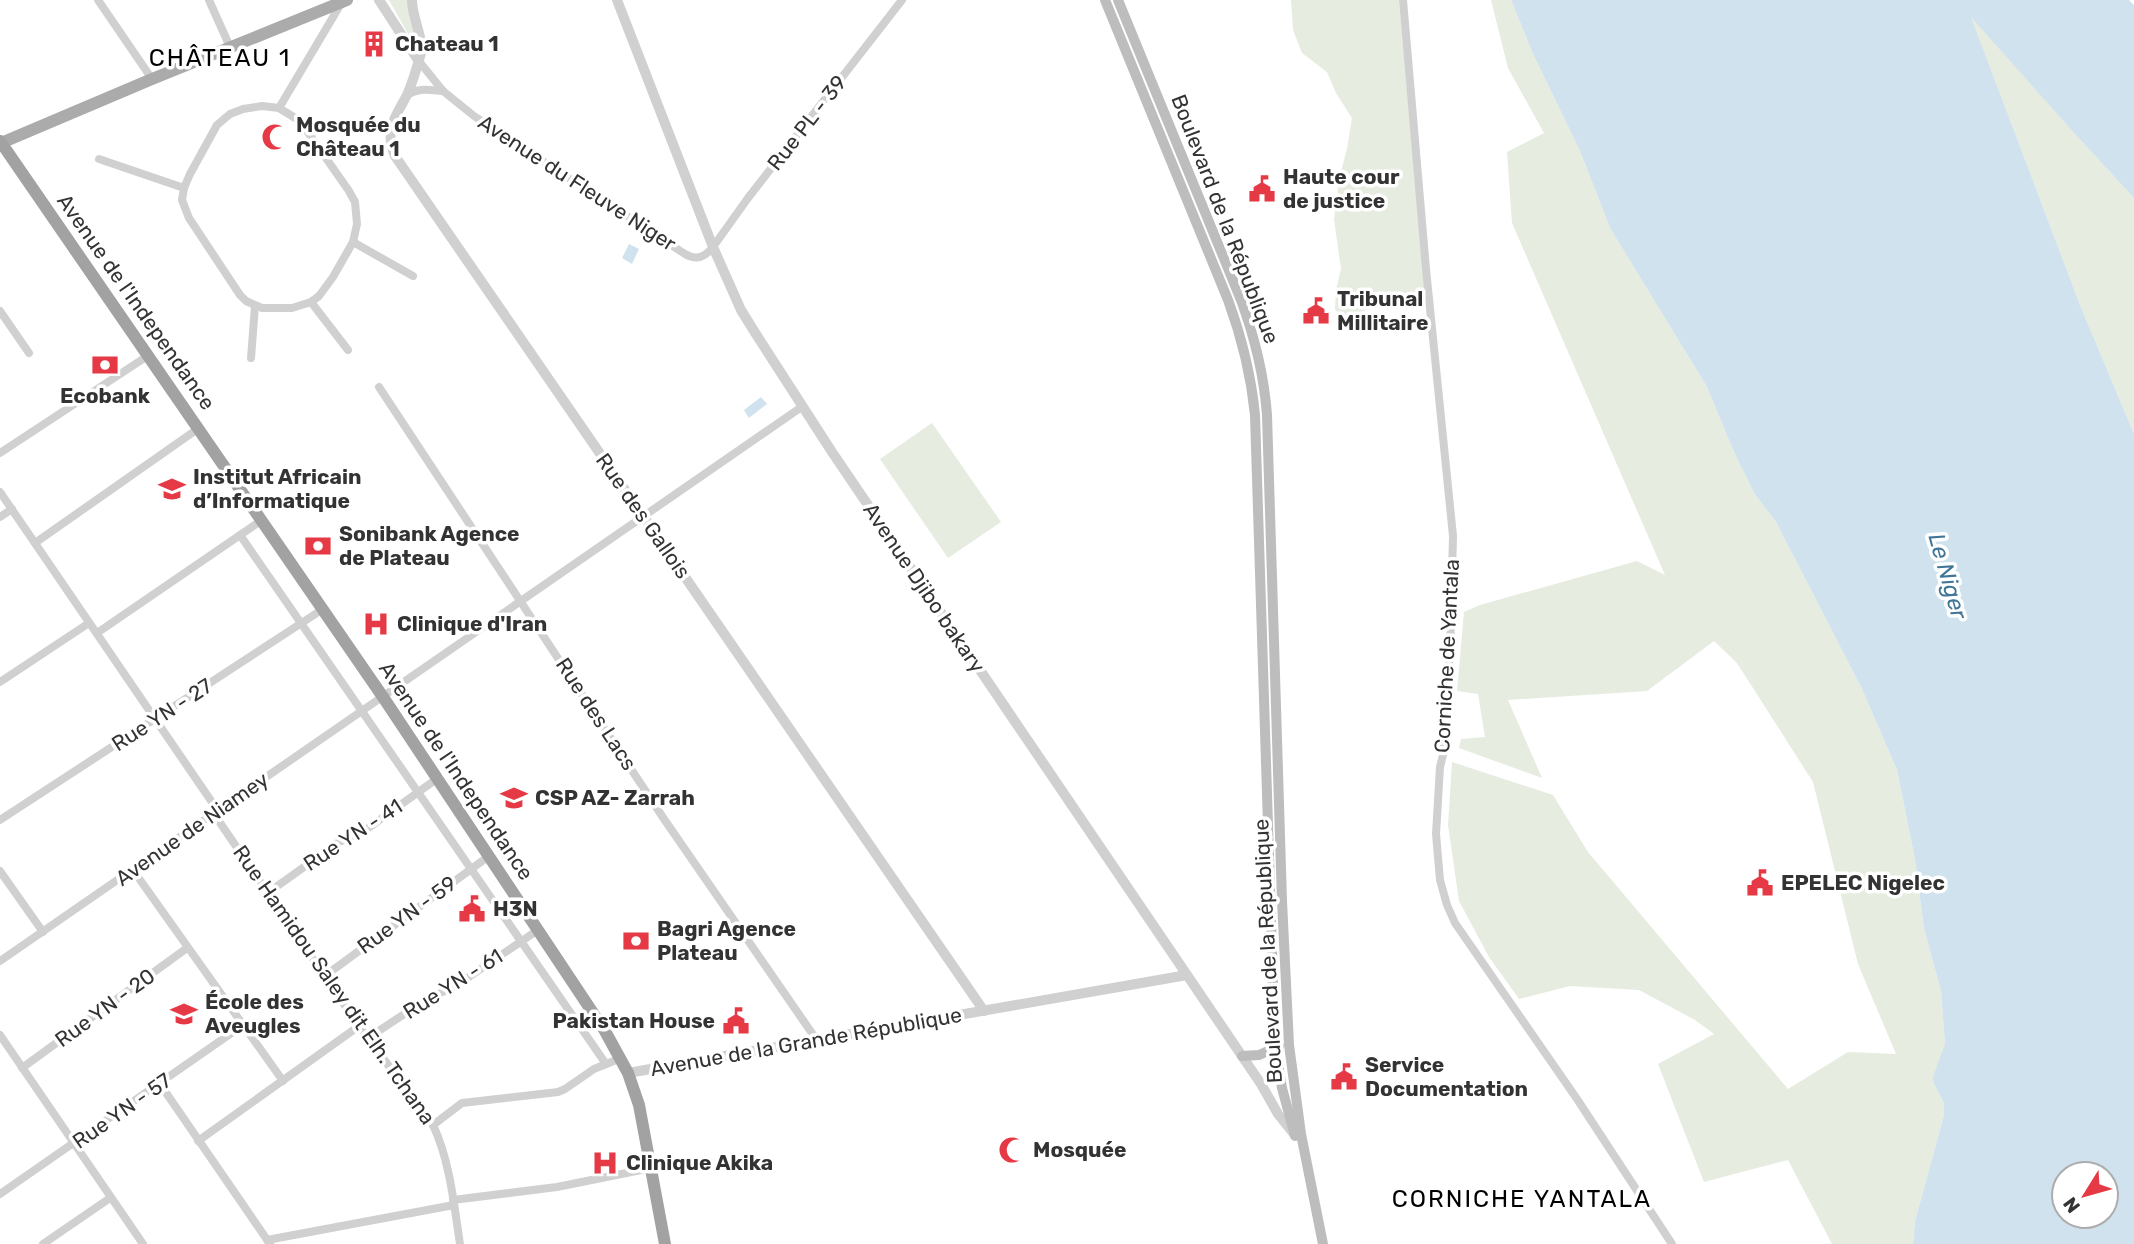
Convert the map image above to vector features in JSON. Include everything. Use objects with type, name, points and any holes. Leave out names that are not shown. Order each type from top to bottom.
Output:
[{"type":"highway","name":"Avenue de l'Independance","points":[[0,143],[383,696],[605,1031],[628,1073],[639,1105],[665,1244]]},
{"type":"main road","name":"Boulevard de la République","points":[[1104,0],[1178,162],[1223,271],[1254,335],[1261,362],[1267,415],[1261,627],[1263,683],[1298,1135]]},
{"type":"main road","name":"Boulevard de la République","points":[[1118,0],[1178,162]]},
{"type":"main road","points":[[0,143],[344,1]]},
{"type":"main road","name":"Boulevard de la République","points":[[1264,521],[1274,627],[1276,684],[1273,973],[1275,1046],[1282,1088],[1306,1157],[1323,1244]]},
{"type":"main road","points":[[1261,627],[1274,627]]},
{"type":"main road","points":[[1263,683],[1276,684]]},
{"type":"main road","points":[[1273,973],[1285,972]]},
{"type":"main road","points":[[1242,1056],[1259,1055],[1275,1046],[1289,1045]]},
{"type":"street","points":[[98,0],[152,79]]},
{"type":"street","points":[[209,0],[230,47]]},
{"type":"street","name":"Avenue du Fleuve Niger","points":[[379,0],[418,60],[443,91],[474,116],[685,254],[702,257],[713,247]]},
{"type":"street","name":"Rue des Gallois","points":[[412,0],[421,39],[421,52],[389,134],[395,156],[984,1011]]},
{"type":"street","name":"Avenue Djibo bakary","points":[[617,0],[713,247],[741,310],[1242,1056],[1278,1114],[1298,1135]]},
{"type":"street","name":"Rue PL - 39","points":[[713,247],[902,0]]},
{"type":"street","name":"Corniche de Yantala","points":[[1403,0],[1427,283],[1453,536],[1450,655],[1436,834],[1440,880],[1455,923],[1583,1107],[1672,1244]]},
{"type":"street","points":[[279,108],[344,1]]},
{"type":"street","points":[[406,96],[421,89],[443,91]]},
{"type":"street","points":[[262,106],[279,108],[300,121],[355,202],[358,223],[353,242],[319,296],[311,302],[292,308],[262,308],[240,295],[189,218],[184,208],[184,188],[212,134],[224,119],[243,109],[262,106]]},
{"type":"street","points":[[99,159],[184,188]]},
{"type":"street","points":[[353,242],[413,276]]},
{"type":"street","points":[[311,302],[348,350]]},
{"type":"street","points":[[251,358],[255,306]]},
{"type":"street","points":[[0,311],[29,353]]},
{"type":"street","points":[[0,453],[149,355]]},
{"type":"street","name":"Rue des Lacs","points":[[379,387],[664,819],[817,1039]]},
{"type":"street","name":"Avenue de Niamey","points":[[0,961],[803,406]]},
{"type":"street","points":[[35,543],[199,428]]},
{"type":"street","name":"Rue Hamidou Saley dit Elh. Tchana","points":[[0,492],[359,1026],[433,1125],[453,1202],[460,1244]]},
{"type":"street","points":[[0,517],[12,509]]},
{"type":"street","points":[[97,633],[262,520]]},
{"type":"street","points":[[240,535],[606,1064]]},
{"type":"street","name":"Rue YN - 27","points":[[0,820],[323,609]]},
{"type":"street","points":[[0,682],[89,623]]},
{"type":"street","name":"Rue YN - 41","points":[[269,892],[339,842],[364,831],[438,778]]},
{"type":"street","name":"Rue YN - 59","points":[[326,975],[489,856]]},
{"type":"street","points":[[133,870],[283,1081]]},
{"type":"street","points":[[0,872],[43,932]]},
{"type":"street","name":"Rue YN - 61","points":[[368,1038],[424,1001],[457,985],[538,929]]},
{"type":"street","name":"Rue YN - 20","points":[[22,1068],[187,948]]},
{"type":"street","name":"Avenue de la Grande République","points":[[628,1073],[1187,975]]},
{"type":"street","name":"Rue YN - 57","points":[[0,1194],[243,1025]]},
{"type":"street","points":[[198,1140],[359,1026]]},
{"type":"street","points":[[0,1035],[143,1244]]},
{"type":"street","points":[[433,1125],[462,1103],[558,1092],[621,1058]]},
{"type":"street","points":[[160,1084],[269,1242],[453,1202],[557,1187],[651,1168]]},
{"type":"street","points":[[43,1244],[110,1198]]},
{"type":"shaded area","points":[[389,0],[409,0],[420,47],[416,48]]},
{"type":"shaded area","points":[[1291,0],[1399,0],[1425,297],[1388,301],[1346,318],[1335,310],[1341,269],[1334,219],[1352,118],[1336,93],[1327,72],[1302,53],[1293,30]]},
{"type":"shaded area","points":[[1491,0],[1511,0],[1533,54],[1580,151],[1610,228],[1707,387],[1754,493],[1776,522],[1861,687],[1897,770],[1915,860],[1924,929],[1941,991],[1945,1044],[1934,1084],[1944,1103],[1944,1115],[1915,1221],[1913,1244],[1832,1244],[1788,1160],[1704,1182],[1658,1064],[1714,1034],[1695,1020],[1639,990],[1570,986],[1519,999],[1489,957],[1459,901],[1448,825],[1452,762],[1553,795],[1588,852],[1788,1089],[1848,1052],[1896,1054],[1858,964],[1813,782],[1737,663],[1714,641],[1647,691],[1508,700],[1542,778],[1459,748],[1461,739],[1485,737],[1478,694],[1457,691],[1464,612],[1480,605],[1637,561],[1665,575],[1512,223],[1507,152],[1544,133],[1508,68]]},
{"type":"shaded area","points":[[1970,15],[2134,198],[2134,434],[2080,305]]},
{"type":"shaded area","points":[[932,423],[1001,522],[948,558],[880,459]]},
{"type":"water","name":"Le Niger","points":[[1511,0],[2129,0],[2134,5],[2134,198],[1971,17],[2080,305],[2134,434],[2134,1244],[1913,1244],[1915,1221],[1944,1115],[1944,1103],[1933,1077],[1945,1044],[1941,991],[1924,929],[1915,860],[1897,770],[1861,687],[1776,522],[1754,493],[1707,387],[1610,228],[1580,151],[1533,54]]},
{"type":"water","points":[[629,244],[639,249],[632,264],[622,258]]},
{"type":"water","points":[[761,397],[767,404],[749,418],[744,410]]},
{"type":"place","name":"Chateau 1","points":[[374,44]]},
{"type":"place","name":"Mosquée du Château 1","points":[[275,137]]},
{"type":"place","name":"Haute cour de justice","points":[[1262,189]]},
{"type":"place","name":"Tribunal Millitaire","points":[[1316,311]]},
{"type":"place","name":"Ecobank","points":[[105,365]]},
{"type":"place","name":"Institut Africain d’Informatique","points":[[172,489]]},
{"type":"place","name":"Sonibank Agence de Plateau","points":[[318,546]]},
{"type":"place","name":"Clinique d'Iran","points":[[376,624]]},
{"type":"place","name":"CSP AZ- Zarrah","points":[[514,798]]},
{"type":"place","name":"EPELEC Nigelec","points":[[1760,883]]},
{"type":"place","name":"H3N","points":[[472,909]]},
{"type":"place","name":"Bagri Agence Plateau","points":[[636,941]]},
{"type":"place","name":"École des Aveugles","points":[[184,1014]]},
{"type":"place","name":"Pakistan House","points":[[736,1021]]},
{"type":"place","name":"Service Documentation","points":[[1344,1077]]},
{"type":"place","name":"Mosquée","points":[[1012,1150]]},
{"type":"place","name":"Clinique Akika","points":[[605,1163]]},
{"type":"district","name":"CHÂTEAU 1","points":[[220,58]]},
{"type":"district","name":"CORNICHE YANTALA","points":[[1522,1199]]}]
